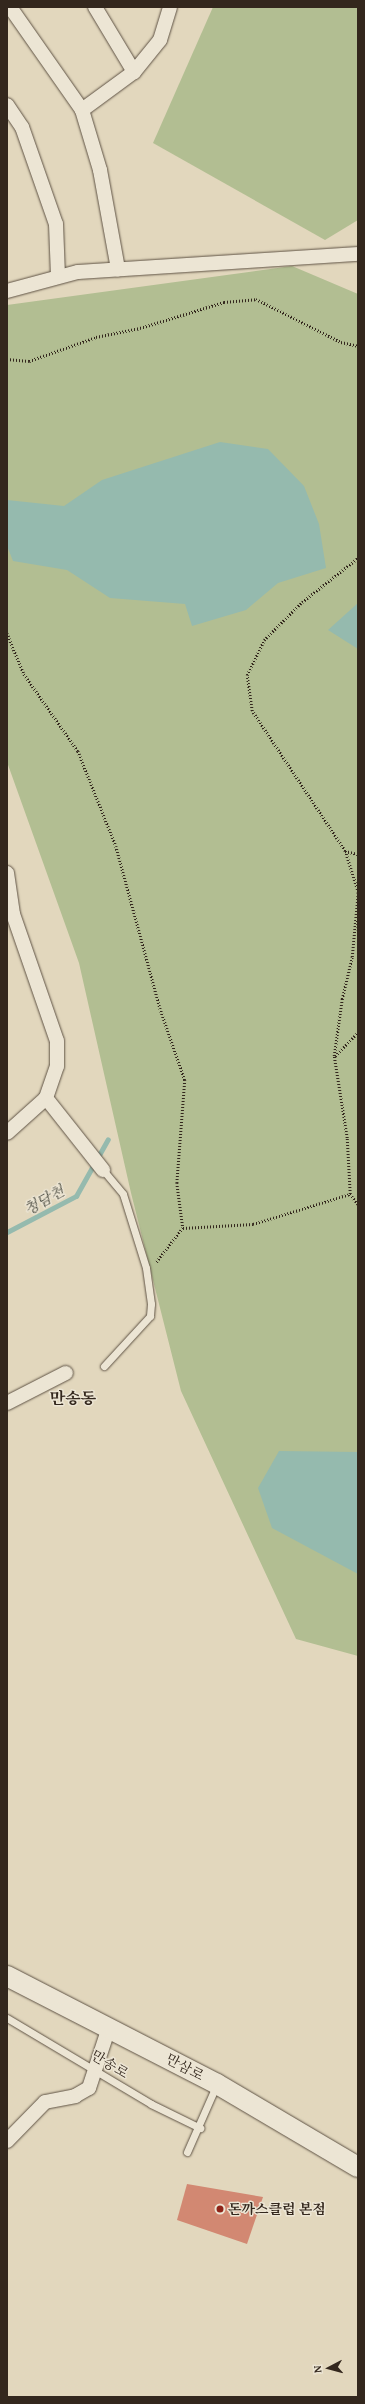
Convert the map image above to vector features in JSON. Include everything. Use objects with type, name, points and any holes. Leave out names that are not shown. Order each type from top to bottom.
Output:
[{"type":"street","points":[[10,7],[82,110],[100,170],[118,269]]},
{"type":"street","points":[[95,7],[134,72]]},
{"type":"street","points":[[82,110],[134,72],[160,40],[170,7]]},
{"type":"street","points":[[7,105],[22,128],[56,224],[58,276]]},
{"type":"street","points":[[7,291],[58,276],[118,269],[358,254]]},
{"type":"street","points":[[7,873],[13,914],[57,1041],[57,1066],[46,1098],[7,1133]]},
{"type":"street","points":[[46,1098],[69,1129],[103,1170]]},
{"type":"street","points":[[7,1403],[66,1373]]},
{"type":"street","name":"만삼로","points":[[7,1976],[109,2027],[217,2084],[358,2167]]},
{"type":"street","points":[[7,2141],[46,2102],[74,2096],[89,2088],[93,2068],[109,2027]]},
{"type":"lane","points":[[103,1170],[123,1194],[146,1268],[150,1316],[104,1366]]},
{"type":"lane","name":"만송로","points":[[7,2018],[152,2104],[200,2128]]},
{"type":"lane","points":[[187,2152],[200,2128],[217,2084]]},
{"type":"path","points":[[7,359],[29,361],[96,336],[140,328],[224,302],[256,299],[341,342],[358,346]]},
{"type":"path","points":[[358,558],[302,602],[264,640],[247,675],[252,711],[345,851],[358,892],[352,957],[342,999],[334,1056],[347,1138],[350,1194],[358,1204]]},
{"type":"path","points":[[7,633],[24,674],[78,750],[116,846],[160,1008],[185,1080],[177,1183],[183,1228],[160,1261],[146,1268]]},
{"type":"path","points":[[345,851],[358,854]]},
{"type":"path","points":[[334,1056],[358,1032]]},
{"type":"path","points":[[183,1228],[253,1224],[350,1194]]},
{"type":"green space","points":[[213,7],[358,7],[358,220],[325,240],[153,143]]},
{"type":"green space","points":[[292,266],[358,294],[358,1656],[296,1639],[181,1391],[131,1193],[79,963],[7,762],[7,305]]},
{"type":"water","points":[[220,442],[268,449],[304,486],[319,524],[326,568],[278,583],[246,610],[192,626],[185,604],[110,598],[67,570],[13,561],[7,546],[7,500],[64,506],[102,480]]},
{"type":"water","points":[[358,603],[358,649],[328,630]]},
{"type":"water","points":[[279,1451],[358,1452],[358,1574],[272,1528],[258,1488]]},
{"type":"building","name":"돈까스클럽 본점","points":[[187,2184],[263,2197],[247,2244],[177,2220]]},
{"type":"waterway","name":"청담천","points":[[7,1232],[76,1196],[108,1139]]},
{"type":"place","name":"돈까스클럽 본점","points":[[220,2209]]},
{"type":"district","name":"만송동","points":[[73,1398]]}]
